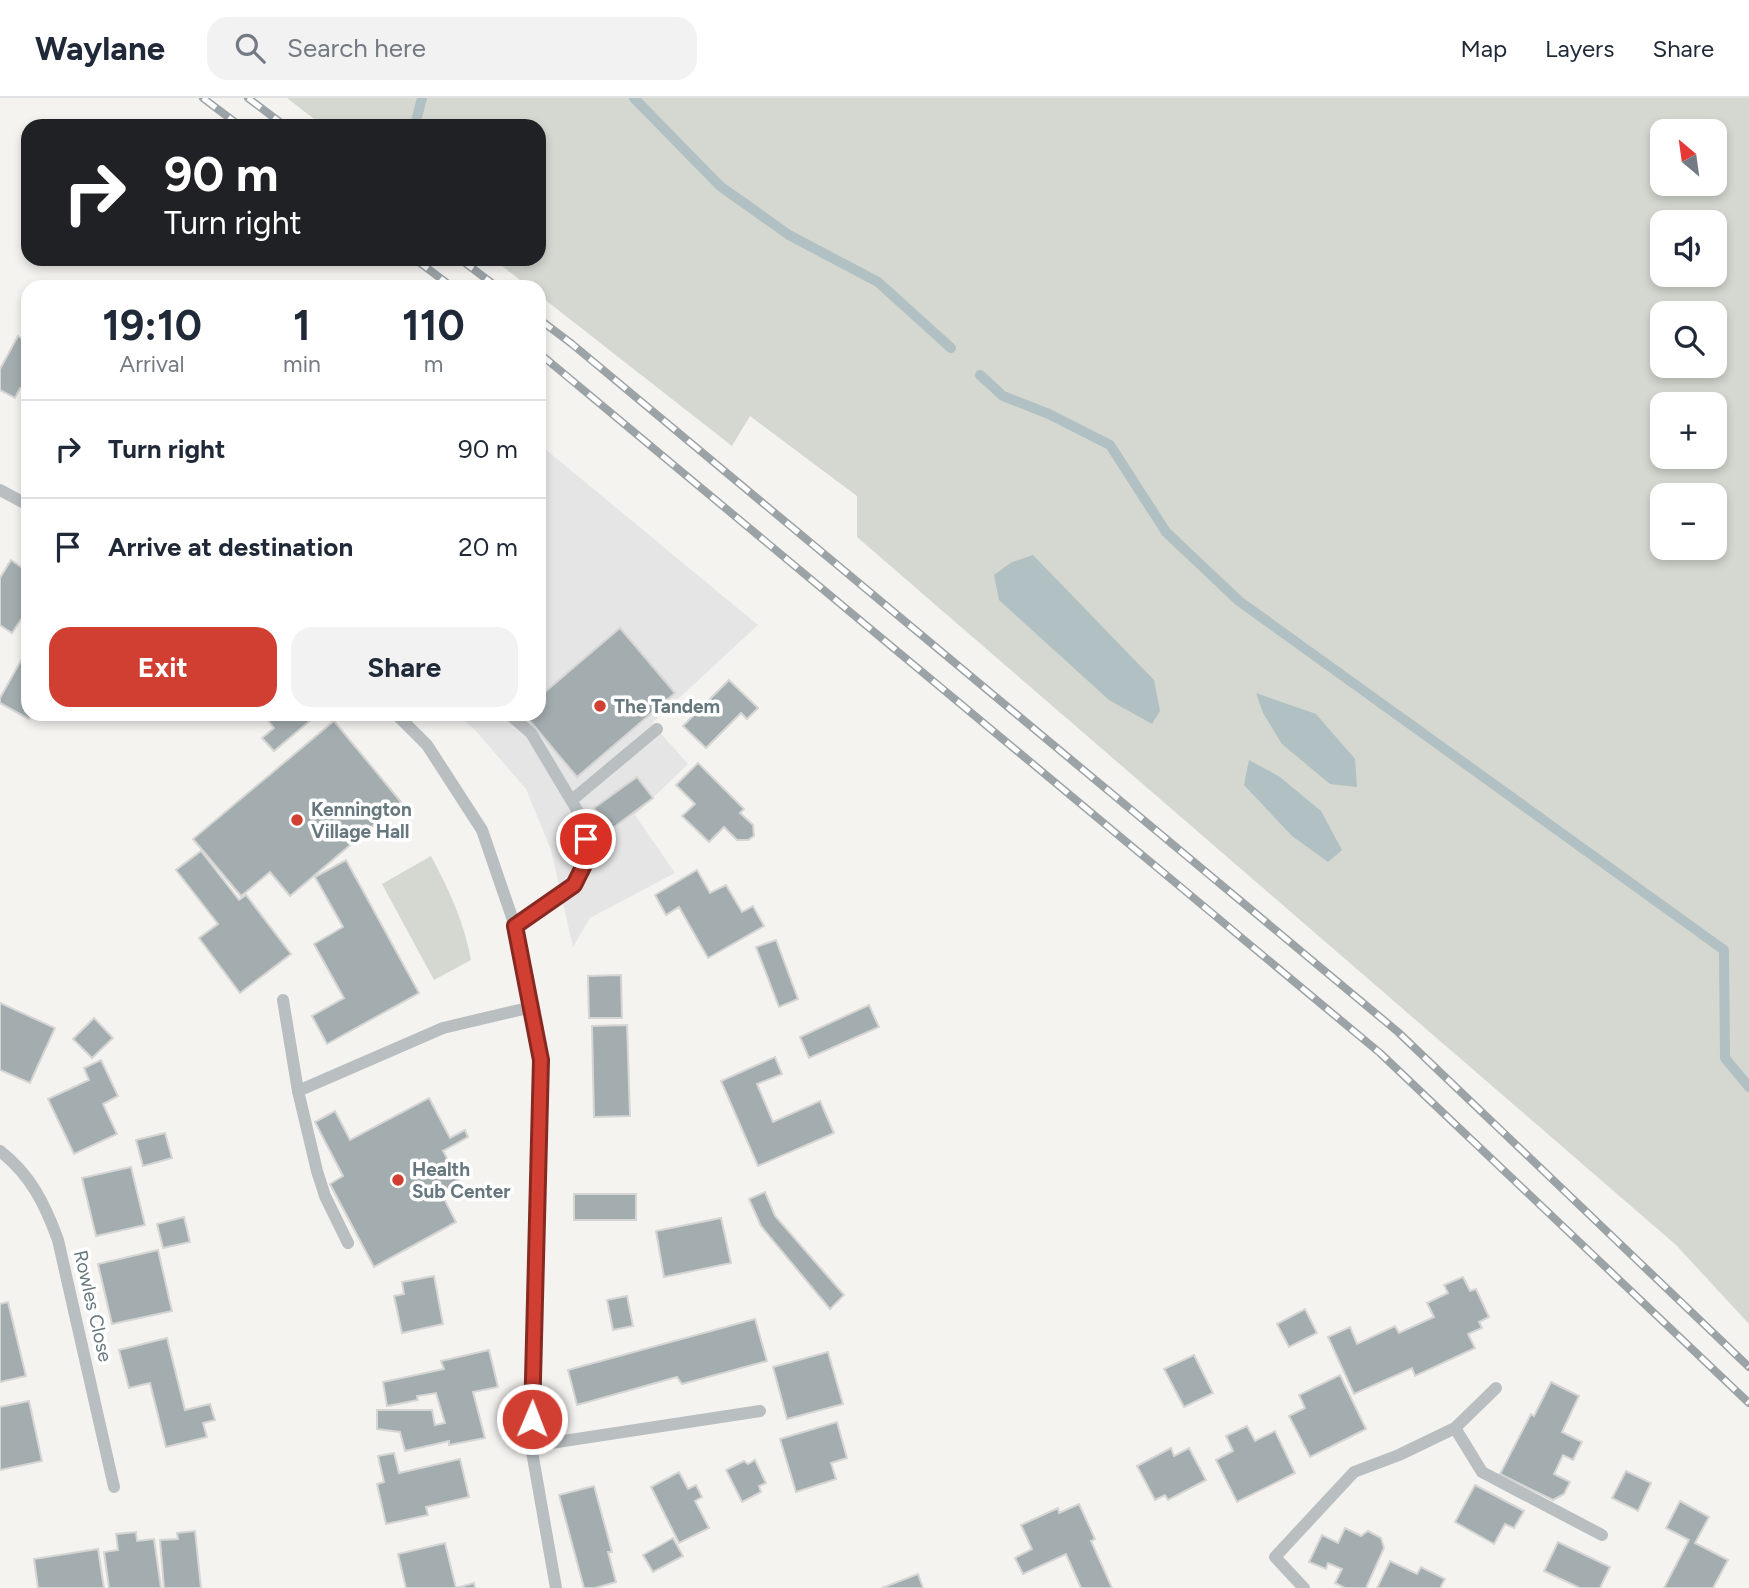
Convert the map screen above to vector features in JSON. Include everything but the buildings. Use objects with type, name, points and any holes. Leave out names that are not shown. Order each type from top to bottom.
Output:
[{"type":"street","points":[[0,490],[21,501]]},
{"type":"street","points":[[403,721],[427,745],[482,830],[515,926],[532,1007],[541,1060],[531,1446],[556,1588]]},
{"type":"street","points":[[515,926],[574,885],[585,863],[586,839],[580,815],[572,800],[531,733],[517,721]]},
{"type":"street","points":[[572,800],[657,729]]},
{"type":"street","points":[[284,1000],[298,1091],[317,1171],[325,1196],[348,1243]]},
{"type":"street","points":[[298,1091],[443,1028],[532,1007]]},
{"type":"street","name":"Rowles Close","points":[[0,1151],[32,1182],[46,1207],[58,1240],[114,1487]]},
{"type":"street","points":[[1304,1588],[1276,1557],[1354,1472],[1399,1455],[1455,1428],[1496,1388]]},
{"type":"street","points":[[531,1446],[760,1412]]},
{"type":"street","points":[[1455,1428],[1482,1472],[1602,1535]]},
{"type":"shaded area","points":[[287,98],[1749,98],[1749,1324],[1676,1245],[857,537],[857,496],[750,416],[732,446],[546,300],[546,280],[520,280],[502,266],[546,266],[546,119],[314,119]]},
{"type":"shaded area","points":[[546,450],[758,625],[652,723],[688,764],[635,815],[675,873],[590,918],[573,947],[551,850],[526,789],[464,721],[546,721]]},
{"type":"shaded area","points":[[1033,555],[1154,680],[1160,711],[1152,724],[1109,700],[999,600],[994,575],[1012,562]]},
{"type":"shaded area","points":[[1256,693],[1316,714],[1355,759],[1357,787],[1330,784],[1282,744],[1263,713]]},
{"type":"shaded area","points":[[1249,760],[1280,777],[1321,811],[1342,850],[1328,862],[1292,836],[1244,785]]},
{"type":"shaded area","points":[[431,856],[455,906],[471,960],[434,980],[382,884]]},
{"type":"waterway","points":[[417,119],[422,98]]},
{"type":"waterway","points":[[634,98],[720,186],[789,235],[878,282],[951,348]]},
{"type":"waterway","points":[[980,375],[1003,396],[1049,414],[1110,445],[1166,532],[1239,601],[1724,950],[1725,1058],[1749,1087]]},
{"type":"railway","points":[[203,98],[231,119]]},
{"type":"railway","points":[[248,98],[276,119]]},
{"type":"railway","points":[[424,266],[443,280]]},
{"type":"railway","points":[[469,266],[488,280]]},
{"type":"railway","points":[[546,324],[1398,1032],[1749,1367]]},
{"type":"railway","points":[[546,359],[1380,1053],[1749,1403]]},
{"type":"place","name":"The Tandem","points":[[600,706]]},
{"type":"place","name":"Kennington Village Hall","points":[[297,820]]},
{"type":"place","name":"Health Sub Center","points":[[398,1180]]},
{"type":"route","points":[[532,1419],[541,1060],[515,926],[574,885],[585,863],[586,839]]}]
